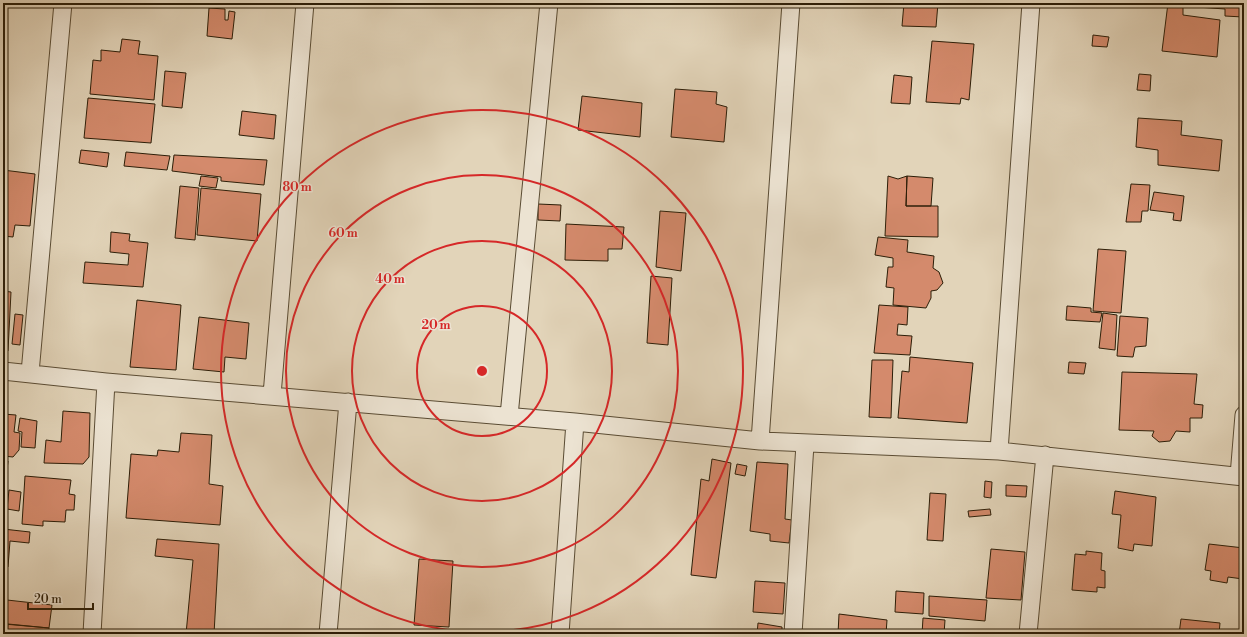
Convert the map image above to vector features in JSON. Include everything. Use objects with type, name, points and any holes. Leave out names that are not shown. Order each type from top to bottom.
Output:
[{"type":"street","points":[[30,373],[63,3]]},
{"type":"street","points":[[272,395],[305,3]]},
{"type":"street","points":[[509,416],[549,3]]},
{"type":"street","points":[[760,441],[791,3]]},
{"type":"street","points":[[999,451],[1031,3]]},
{"type":"street","points":[[3,371],[106,382],[575,422],[760,441],[999,451],[1242,476],[1244,415]]},
{"type":"street","points":[[92,634],[106,382]]},
{"type":"street","points":[[328,634],[348,402]]},
{"type":"street","points":[[560,634],[575,422]]},
{"type":"street","points":[[793,634],[805,444]]},
{"type":"street","points":[[1028,634],[1045,456]]},
{"type":"building","points":[[904,3],[938,3],[936,27],[902,26]]},
{"type":"building","points":[[1168,3],[1243,3],[1243,17],[1225,16],[1225,9],[1183,6],[1183,15],[1220,20],[1217,57],[1162,51]]},
{"type":"building","points":[[209,8],[225,9],[225,20],[228,20],[229,11],[235,12],[232,39],[207,36]]},
{"type":"building","points":[[1093,35],[1109,37],[1107,47],[1092,46]]},
{"type":"building","points":[[122,39],[140,41],[138,54],[158,56],[154,100],[90,94],[93,60],[101,61],[101,50],[120,52]]},
{"type":"building","points":[[932,41],[974,44],[969,100],[961,98],[960,104],[926,102]]},
{"type":"building","points":[[165,71],[186,73],[182,108],[162,106]]},
{"type":"building","points":[[1139,74],[1151,75],[1150,91],[1137,90]]},
{"type":"building","points":[[894,75],[912,77],[910,104],[891,103]]},
{"type":"building","points":[[675,89],[717,92],[716,104],[727,107],[724,142],[671,137]]},
{"type":"building","points":[[582,96],[642,103],[640,137],[578,130]]},
{"type":"building","points":[[88,98],[155,104],[151,143],[84,138]]},
{"type":"building","points":[[242,111],[276,115],[274,139],[239,135]]},
{"type":"building","points":[[1138,118],[1182,121],[1181,135],[1222,140],[1219,171],[1158,165],[1158,150],[1136,147]]},
{"type":"building","points":[[81,150],[109,153],[107,167],[79,163]]},
{"type":"building","points":[[126,152],[170,156],[167,170],[124,166]]},
{"type":"building","points":[[174,155],[267,160],[264,185],[221,181],[221,177],[172,171]]},
{"type":"building","points":[[3,170],[35,174],[30,226],[15,225],[13,237],[3,236]]},
{"type":"building","points":[[201,176],[218,178],[216,188],[199,186]]},
{"type":"building","points":[[888,176],[898,179],[907,176],[906,206],[938,206],[938,237],[885,236]]},
{"type":"building","points":[[907,176],[933,178],[931,206],[906,206]]},
{"type":"building","points":[[1131,184],[1150,185],[1148,211],[1142,211],[1141,222],[1126,222]]},
{"type":"building","points":[[180,186],[199,188],[195,240],[175,238]]},
{"type":"building","points":[[201,188],[261,194],[257,241],[197,235]]},
{"type":"building","points":[[1154,192],[1184,196],[1181,221],[1173,220],[1174,213],[1150,210]]},
{"type":"building","points":[[538,204],[561,205],[560,221],[538,220]]},
{"type":"building","points":[[660,211],[686,213],[681,271],[656,267]]},
{"type":"building","points":[[566,224],[624,227],[622,249],[608,249],[608,261],[565,260]]},
{"type":"building","points":[[111,232],[130,234],[129,241],[148,243],[143,287],[83,283],[85,262],[128,265],[129,254],[110,252]]},
{"type":"building","points":[[878,237],[908,240],[907,252],[934,256],[933,268],[939,272],[943,283],[937,290],[931,291],[931,298],[926,308],[893,305],[894,288],[886,287],[888,267],[893,267],[893,258],[875,255]]},
{"type":"building","points":[[1098,249],[1126,251],[1121,313],[1093,311]]},
{"type":"building","points":[[651,276],[672,278],[668,345],[647,343]]},
{"type":"building","points":[[3,291],[11,292],[8,351],[3,352]]},
{"type":"building","points":[[137,300],[181,305],[176,370],[130,367]]},
{"type":"building","points":[[879,305],[908,307],[907,325],[898,324],[897,335],[912,336],[910,355],[874,353]]},
{"type":"building","points":[[1067,306],[1091,308],[1091,312],[1102,313],[1100,322],[1066,320]]},
{"type":"building","points":[[1103,313],[1117,315],[1115,350],[1099,348]]},
{"type":"building","points":[[15,314],[23,315],[20,345],[12,344]]},
{"type":"building","points":[[1120,316],[1148,318],[1146,346],[1135,347],[1133,357],[1117,356]]},
{"type":"building","points":[[199,317],[249,323],[246,359],[225,357],[224,372],[193,369]]},
{"type":"building","points":[[910,357],[973,363],[967,423],[898,418],[902,371],[909,372]]},
{"type":"building","points":[[872,360],[893,360],[891,418],[869,417]]},
{"type":"building","points":[[1069,362],[1086,363],[1084,374],[1068,373]]},
{"type":"building","points":[[1122,372],[1197,374],[1194,404],[1203,405],[1202,418],[1190,418],[1190,432],[1176,431],[1170,441],[1159,442],[1152,436],[1154,431],[1119,430]]},
{"type":"building","points":[[63,411],[90,413],[89,457],[83,464],[44,463],[46,440],[61,442]]},
{"type":"building","points":[[3,414],[16,415],[14,432],[20,433],[19,450],[13,457],[3,456]]},
{"type":"building","points":[[20,418],[37,421],[35,448],[21,447],[22,432],[18,431]]},
{"type":"building","points":[[181,433],[212,435],[209,484],[223,486],[220,525],[126,518],[131,454],[157,456],[158,450],[179,452]]},
{"type":"building","points":[[712,459],[731,463],[716,578],[691,575],[701,479],[709,481]]},
{"type":"building","points":[[3,460],[8,461],[6,479],[3,478]]},
{"type":"building","points":[[757,462],[788,464],[785,519],[792,520],[789,543],[770,541],[770,534],[750,531]]},
{"type":"building","points":[[737,464],[747,466],[745,476],[735,474]]},
{"type":"building","points":[[25,476],[71,480],[69,494],[75,495],[74,510],[66,510],[65,522],[43,521],[43,526],[22,524]]},
{"type":"building","points":[[3,480],[6,480],[5,512],[3,512]]},
{"type":"building","points":[[985,481],[992,482],[991,498],[984,497]]},
{"type":"building","points":[[1006,485],[1027,486],[1026,497],[1006,496]]},
{"type":"building","points":[[9,490],[21,492],[19,511],[7,509]]},
{"type":"building","points":[[1115,491],[1156,497],[1152,546],[1134,544],[1133,551],[1118,548],[1121,515],[1112,514]]},
{"type":"building","points":[[930,493],[946,494],[943,541],[927,540]]},
{"type":"building","points":[[990,509],[991,515],[969,517],[968,511]]},
{"type":"building","points":[[3,529],[30,532],[29,543],[10,541],[8,567],[3,567]]},
{"type":"building","points":[[157,539],[219,544],[214,634],[186,634],[193,560],[155,556]]},
{"type":"building","points":[[1209,544],[1244,548],[1243,579],[1228,577],[1227,583],[1210,580],[1211,571],[1205,570]]},
{"type":"building","points":[[991,549],[1025,552],[1021,600],[986,598]]},
{"type":"building","points":[[1086,551],[1102,553],[1101,570],[1105,571],[1105,588],[1097,587],[1097,592],[1072,590],[1075,554],[1086,555]]},
{"type":"building","points":[[419,559],[453,561],[449,627],[414,625]]},
{"type":"building","points":[[755,581],[785,583],[783,614],[753,612]]},
{"type":"building","points":[[896,591],[924,593],[923,614],[895,612]]},
{"type":"building","points":[[929,596],[987,600],[985,621],[929,616]]},
{"type":"building","points":[[7,600],[52,605],[49,628],[4,624]]},
{"type":"building","points":[[839,614],[887,620],[886,634],[838,634]]},
{"type":"building","points":[[923,618],[945,620],[944,634],[922,634]]},
{"type":"building","points":[[1181,619],[1220,623],[1219,634],[1179,634]]},
{"type":"building","points":[[758,623],[782,627],[782,634],[757,634]]},
{"type":"building","points":[[8,624],[49,628],[49,634],[7,634]]}]
